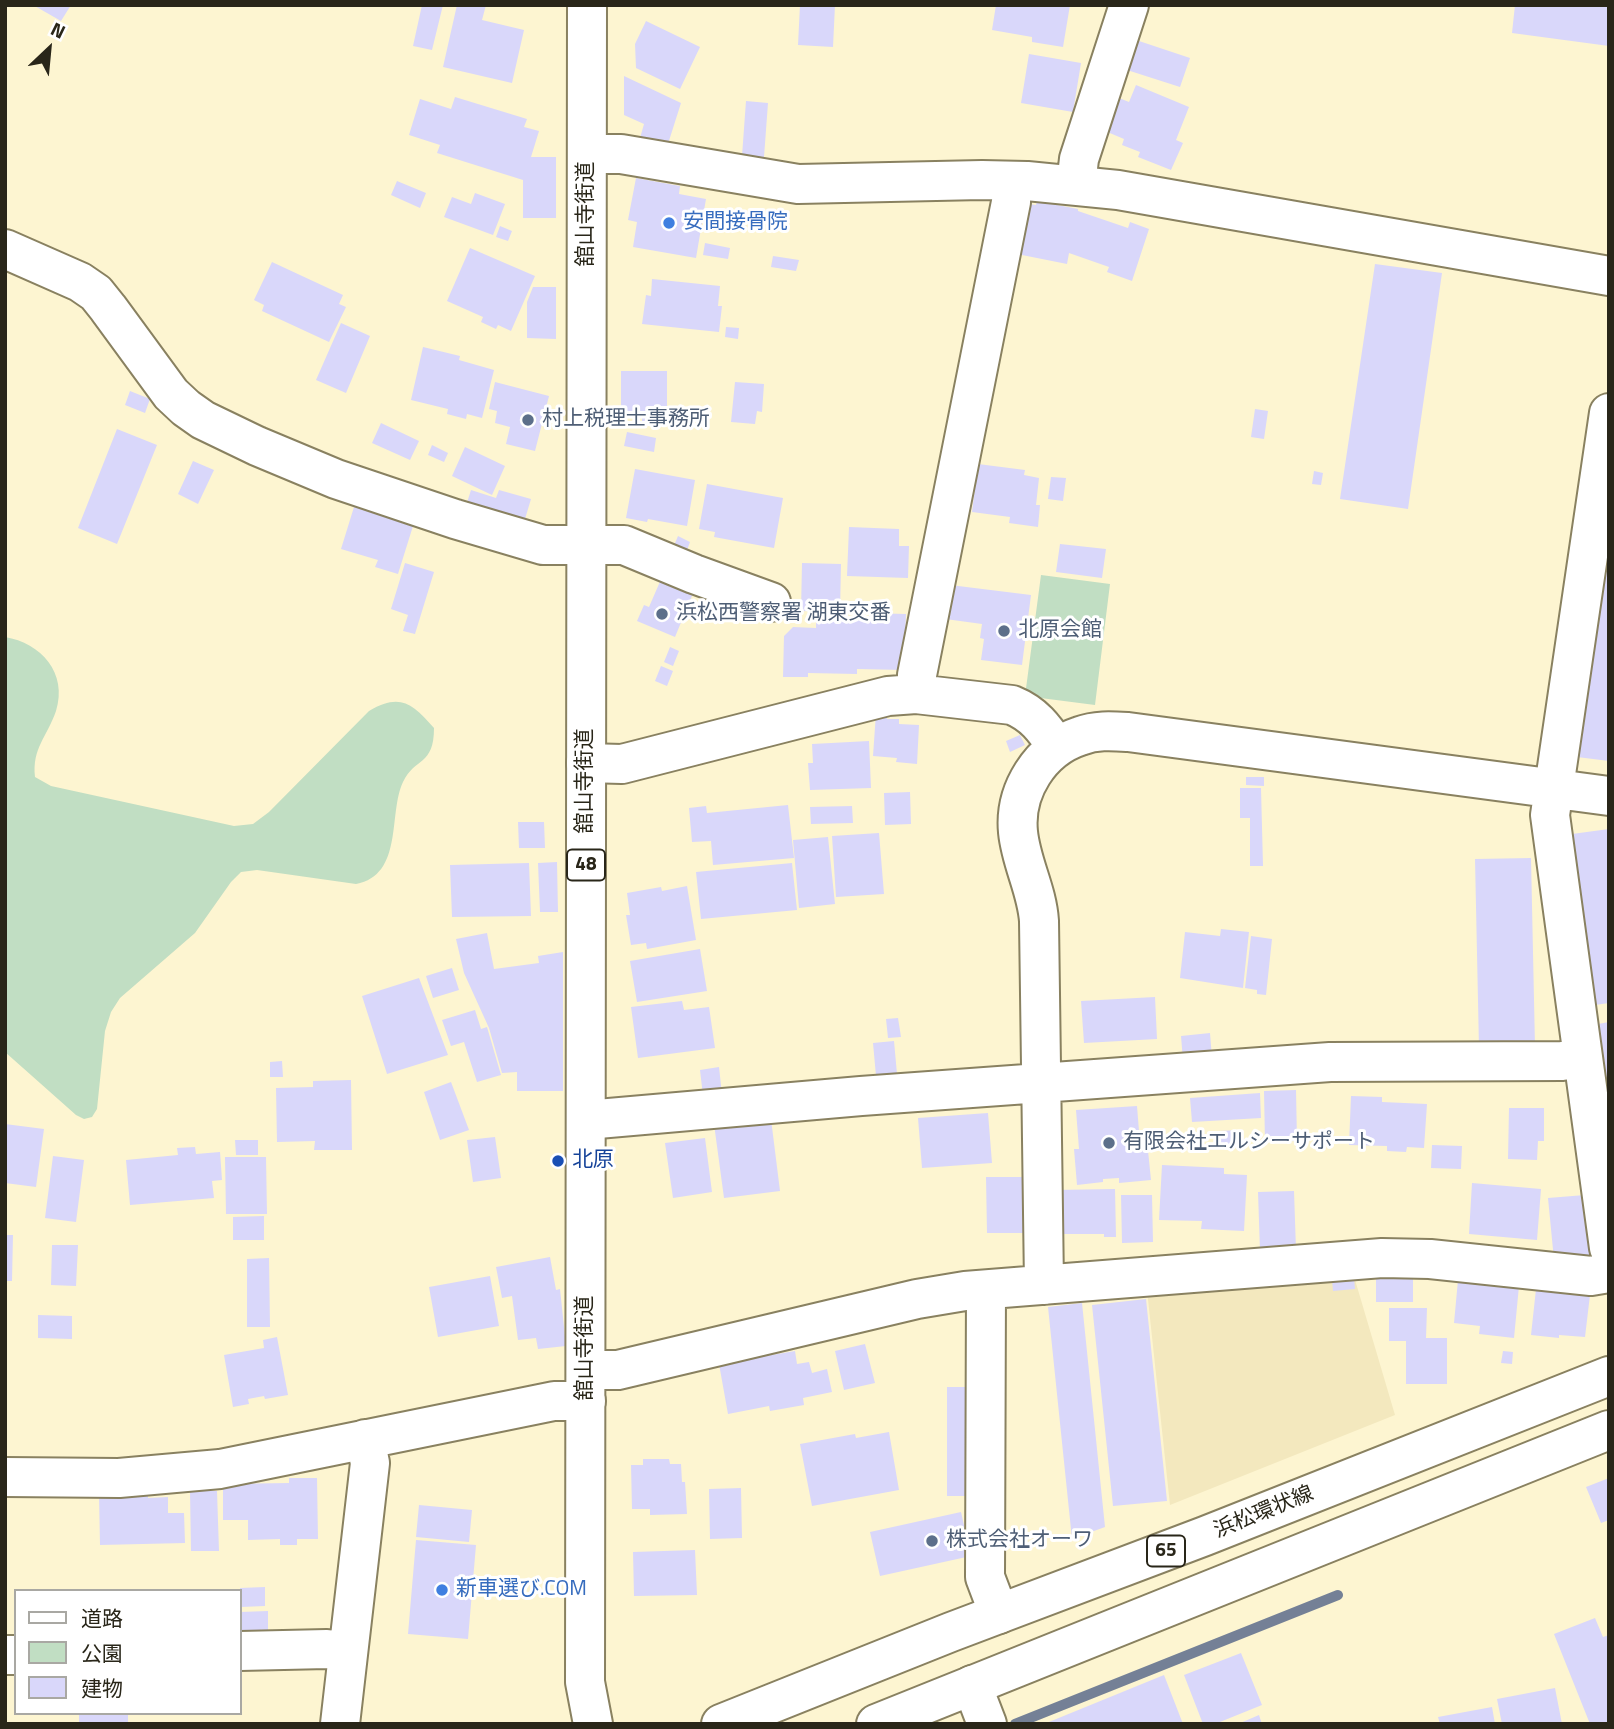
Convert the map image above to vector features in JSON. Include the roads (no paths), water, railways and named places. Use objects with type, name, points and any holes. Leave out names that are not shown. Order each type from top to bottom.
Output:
[{"type":"street","name":"舘山寺街道","points":[[587,5],[585,1682],[593,1724]]},
{"type":"street","points":[[1076,185],[1079,159],[1129,5]]},
{"type":"street","points":[[587,154],[621,153],[798,184],[1012,181],[1076,185],[1177,200],[1609,276]]},
{"type":"street","points":[[916,694],[917,675],[1011,202],[1012,181]]},
{"type":"street","points":[[5,249],[63,272],[96,293],[171,394],[186,408],[221,429],[312,470],[395,500],[543,545],[624,545],[771,602]]},
{"type":"street","points":[[1609,413],[1550,815],[1609,1248]]},
{"type":"street","points":[[586,763],[622,764],[888,696],[916,694],[1012,705],[1026,711],[1038,721],[1057,747]]},
{"type":"street","points":[[1044,1285],[1038,906],[1018,833],[1018,808],[1025,785],[1039,764],[1057,747],[1091,733],[1128,732],[1609,796]]},
{"type":"street","points":[[586,1120],[1330,1062],[1562,1061],[1583,1058]]},
{"type":"street","points":[[5,1477],[119,1478],[220,1469],[554,1401],[618,1370],[917,1299],[986,1290],[1406,1257],[1591,1276],[1609,1273]]},
{"type":"street","points":[[986,1290],[985,1577],[999,1614]]},
{"type":"street","name":"浜松環状線","points":[[722,1724],[1609,1376]]},
{"type":"street","name":"65","points":[[876,1724],[1609,1430]]},
{"type":"street","points":[[340,1724],[370,1463],[365,1439]]},
{"type":"street","points":[[1205,1536],[1224,1583]]},
{"type":"street","points":[[242,1651],[327,1649],[348,1652]]},
{"type":"street","points":[[972,1685],[987,1724]]},
{"type":"waterway","points":[[1015,1724],[1338,1595]]},
{"type":"place","name":"安間接骨院","points":[[669,223]]},
{"type":"place","name":"村上税理士事務所","points":[[528,420]]},
{"type":"place","name":"浜松西警察署 湖東交番","points":[[662,614]]},
{"type":"place","name":"北原会館","points":[[1004,631]]},
{"type":"place","name":"有限会社エルシーサポート","points":[[1109,1143]]},
{"type":"place","name":"北原","points":[[558,1161]]},
{"type":"place","name":"株式会社オーワ","points":[[932,1541]]},
{"type":"place","name":"新車選び.COM","points":[[442,1590]]}]
